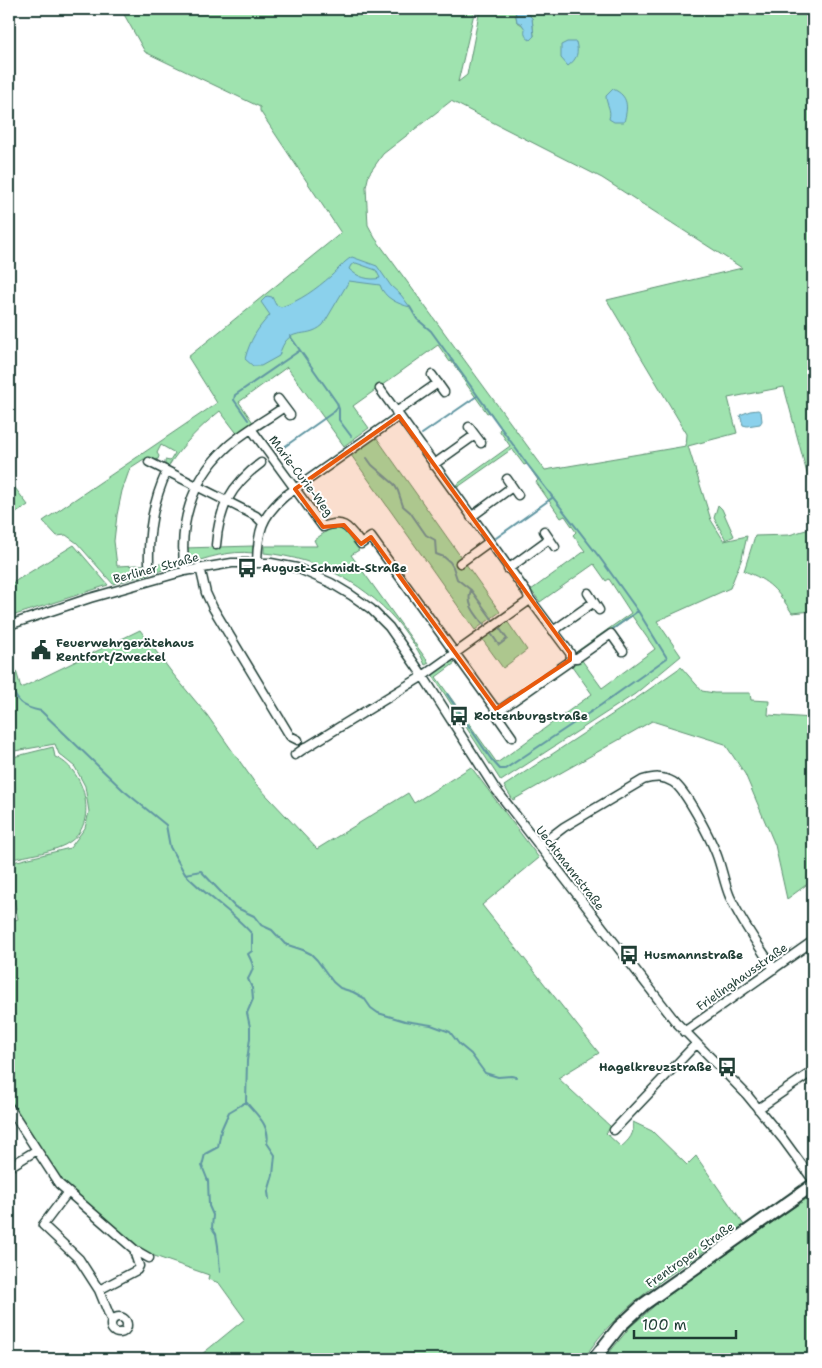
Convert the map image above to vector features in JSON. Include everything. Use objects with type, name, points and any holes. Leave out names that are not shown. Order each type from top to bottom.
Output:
[{"type":"main road","name":"Frentroper Straße","points":[[594,1359],[620,1327],[644,1304],[813,1185]]},
{"type":"street","points":[[432,375],[444,392]]},
{"type":"street","points":[[258,562],[258,539],[262,523],[275,505],[438,383]]},
{"type":"street","points":[[380,389],[570,653],[571,658],[569,662],[498,710]]},
{"type":"street","points":[[278,399],[290,416]]},
{"type":"street","name":"Marie-Curie-Weg","points":[[284,408],[252,430],[323,527],[335,523],[342,524],[348,528],[361,544],[371,537],[455,653]]},
{"type":"street","points":[[469,427],[481,443]]},
{"type":"street","points":[[184,571],[182,552],[184,528],[187,510],[196,487],[208,467],[226,448],[252,430]]},
{"type":"street","points":[[433,465],[475,435]]},
{"type":"street","points":[[150,462],[256,516],[262,523]]},
{"type":"street","points":[[216,545],[219,522],[227,501],[241,480],[261,463]]},
{"type":"street","points":[[149,563],[150,523],[160,486],[167,471]]},
{"type":"street","points":[[506,479],[518,495]]},
{"type":"street","points":[[471,517],[512,487]]},
{"type":"street","points":[[544,531],[555,547]]},
{"type":"street","points":[[508,569],[550,539]]},
{"type":"street","points":[[460,562],[489,542]]},
{"type":"street","name":"Berliner Straße","points":[[9,625],[90,598],[200,567],[258,562],[297,568],[313,574]]},
{"type":"street","points":[[200,567],[206,593],[213,608],[290,736],[298,740]]},
{"type":"street","name":"Uechtmannstraße","points":[[313,574],[338,587],[372,610],[389,627],[423,676],[494,787],[539,846],[684,1032],[724,1070],[758,1109],[813,1180]]},
{"type":"street","points":[[588,593],[600,610]]},
{"type":"street","points":[[295,755],[423,676],[527,602],[529,598]]},
{"type":"street","points":[[553,631],[594,602]]},
{"type":"street","points":[[571,658],[577,658],[611,634],[623,651]]},
{"type":"street","points":[[455,653],[498,710]]},
{"type":"street","points":[[498,710],[498,717],[512,737]]},
{"type":"street","points":[[539,846],[564,827],[643,780],[663,778],[674,783],[682,790],[708,835],[716,853],[729,896],[774,969]]},
{"type":"street","name":"Frielinghausstraße","points":[[684,1032],[812,942]]},
{"type":"street","points":[[614,1130],[696,1044]]},
{"type":"street","points":[[758,1109],[813,1071]]},
{"type":"street","points":[[9,1107],[59,1184],[135,1250],[149,1258]]},
{"type":"street","points":[[10,1166],[37,1150]]},
{"type":"street","points":[[68,1192],[43,1225],[80,1259],[99,1290],[110,1317],[113,1319]]},
{"type":"street","points":[[99,1290],[137,1270],[139,1266],[135,1250]]},
{"type":"highlighted area","points":[[399,416],[570,653],[570,660],[496,709],[371,537],[361,544],[344,525],[323,527],[295,489]]},
{"type":"green space","points":[[121,9],[475,9],[458,82],[467,75],[480,9],[517,9],[515,10],[517,22],[534,36],[532,18],[528,9],[813,9],[813,496],[784,387],[728,398],[737,433],[688,446],[711,520],[724,541],[747,536],[742,558],[730,588],[657,621],[681,656],[635,694],[501,781],[433,674],[451,661],[455,663],[436,677],[497,763],[592,694],[572,666],[581,659],[602,688],[655,649],[632,616],[578,654],[576,652],[631,613],[609,579],[606,581],[594,564],[540,602],[531,590],[585,551],[573,535],[576,532],[565,516],[561,518],[536,482],[538,480],[527,464],[524,465],[512,449],[458,487],[456,485],[510,446],[490,412],[487,413],[463,377],[438,345],[353,406],[369,428],[344,446],[287,367],[239,402],[254,424],[239,436],[220,411],[205,423],[179,451],[168,467],[165,466],[165,460],[170,461],[175,453],[161,445],[157,453],[158,459],[148,458],[147,461],[144,459],[130,468],[122,491],[117,515],[114,541],[117,566],[181,563],[181,565],[113,584],[77,543],[66,535],[57,536],[43,521],[217,403],[188,357],[341,233],[260,111],[260,107],[145,52]],"holes":[[[451,101],[602,178],[742,268],[607,300],[687,434],[686,446],[545,470],[375,238],[368,225],[366,187],[369,174],[383,154]]]},
{"type":"green space","points":[[376,437],[500,612],[475,630],[351,455]]},
{"type":"green space","points":[[9,480],[28,505],[9,518]]},
{"type":"green space","points":[[718,505],[722,509],[734,536],[726,540],[714,518]]},
{"type":"green space","points":[[338,528],[345,532],[359,550],[351,555],[429,663],[425,665],[421,655],[390,613],[359,587],[341,576],[304,561],[264,553],[264,546],[317,546],[314,540],[330,529]]},
{"type":"green space","points":[[813,528],[813,611],[792,613],[772,587],[753,574],[744,571],[755,536],[789,535]]},
{"type":"green space","points":[[74,545],[108,585],[9,617],[9,585]]},
{"type":"green space","points":[[253,546],[253,553],[244,552],[210,557],[185,565],[184,548]]},
{"type":"green space","points":[[507,621],[527,650],[503,668],[482,639]]},
{"type":"green space","points":[[140,630],[207,715],[255,783],[317,849],[408,793],[414,803],[471,767],[539,858],[482,905],[599,1053],[558,1078],[611,1127],[606,1133],[621,1147],[631,1136],[633,1122],[652,1131],[687,1165],[696,1156],[744,1225],[635,1301],[598,1338],[584,1359],[196,1359],[245,1319],[219,1283],[208,1279],[209,1275],[143,1252],[75,1196],[55,1175],[9,1099],[9,922],[18,919],[9,876],[9,863],[70,848],[85,828],[89,812],[85,786],[75,767],[59,754],[55,744],[9,752],[9,646],[21,688]]},
{"type":"green space","points":[[681,667],[702,691],[750,693],[751,700],[769,701],[768,715],[813,718],[813,880],[787,899],[775,845],[745,774],[725,744],[652,721],[513,800],[504,786]]},
{"type":"green space","points":[[53,747],[55,757],[74,772],[80,783],[86,809],[80,832],[71,841],[58,848],[9,860],[9,758]]},
{"type":"green space","points":[[813,1194],[813,1359],[604,1359],[630,1327],[660,1301]]},
{"type":"water","points":[[528,9],[532,18],[534,36],[530,40],[525,35],[525,29],[521,23],[517,22],[515,10]]},
{"type":"water","points":[[567,42],[576,42],[577,49],[575,58],[568,66],[561,58],[561,45]]},
{"type":"water","points":[[613,89],[622,95],[626,102],[624,122],[614,122],[609,119],[610,112],[606,96]]},
{"type":"water","points":[[352,257],[377,266],[391,286],[410,307],[388,297],[380,285],[349,281],[323,325],[316,330],[298,334],[287,339],[279,356],[261,366],[253,366],[245,359],[254,335],[270,315],[261,302],[267,296],[272,297],[276,305],[281,307],[295,301],[320,285]],"holes":[[[356,263],[376,270],[380,278],[368,279],[349,269],[351,265]]]},
{"type":"water","points":[[758,410],[761,412],[762,421],[760,424],[743,425],[740,415]]},
{"type":"waterway","points":[[410,307],[417,319],[431,331],[527,464],[600,558],[638,611],[667,658],[505,769],[500,769],[491,759],[447,694]]},
{"type":"waterway","points":[[290,336],[337,403],[339,420],[351,436]]},
{"type":"waterway","points":[[248,420],[234,400],[235,395],[299,351]]},
{"type":"waterway","points":[[422,434],[477,396]]},
{"type":"waterway","points":[[277,452],[335,411],[338,406]]},
{"type":"waterway","points":[[367,458],[372,465],[394,484],[403,506],[410,512],[426,535],[435,540],[436,554],[450,562],[457,579],[471,590],[471,606],[487,629]]},
{"type":"waterway","points":[[496,538],[552,498]]},
{"type":"waterway","points":[[471,590],[495,623]]},
{"type":"waterway","points":[[610,631],[638,611]]},
{"type":"waterway","points":[[490,632],[499,645],[507,639],[498,626]]},
{"type":"waterway","points":[[9,683],[20,703],[41,711],[123,790],[166,825],[170,847],[185,874],[201,871],[235,907],[254,916],[261,925],[272,930],[285,944],[311,954],[333,982],[340,988],[364,998],[371,1008],[378,1013],[405,1021],[431,1025],[450,1032],[459,1044],[471,1054],[485,1073],[498,1077],[516,1077]]},
{"type":"waterway","points":[[185,874],[252,934],[252,951],[248,954],[253,969],[248,979],[252,988],[253,999],[247,1013],[250,1038],[247,1061],[246,1102],[229,1112],[221,1130],[218,1147],[205,1154],[202,1166],[208,1181],[209,1206],[213,1215],[212,1228],[216,1234],[220,1272]]},
{"type":"waterway","points":[[246,1102],[265,1126],[268,1137],[267,1143],[275,1155],[273,1175],[268,1192],[269,1199]]},
{"type":"place","name":"August-Schmidt-Straße","points":[[247,568]]},
{"type":"place","name":"Feuerwehrgerätehaus Rentfort/Zweckel","points":[[41,650]]},
{"type":"place","name":"Rottenburgstraße","points":[[459,716]]},
{"type":"place","name":"Husmannstraße","points":[[629,955]]},
{"type":"place","name":"Hagelkreuzstraße","points":[[727,1067]]}]
